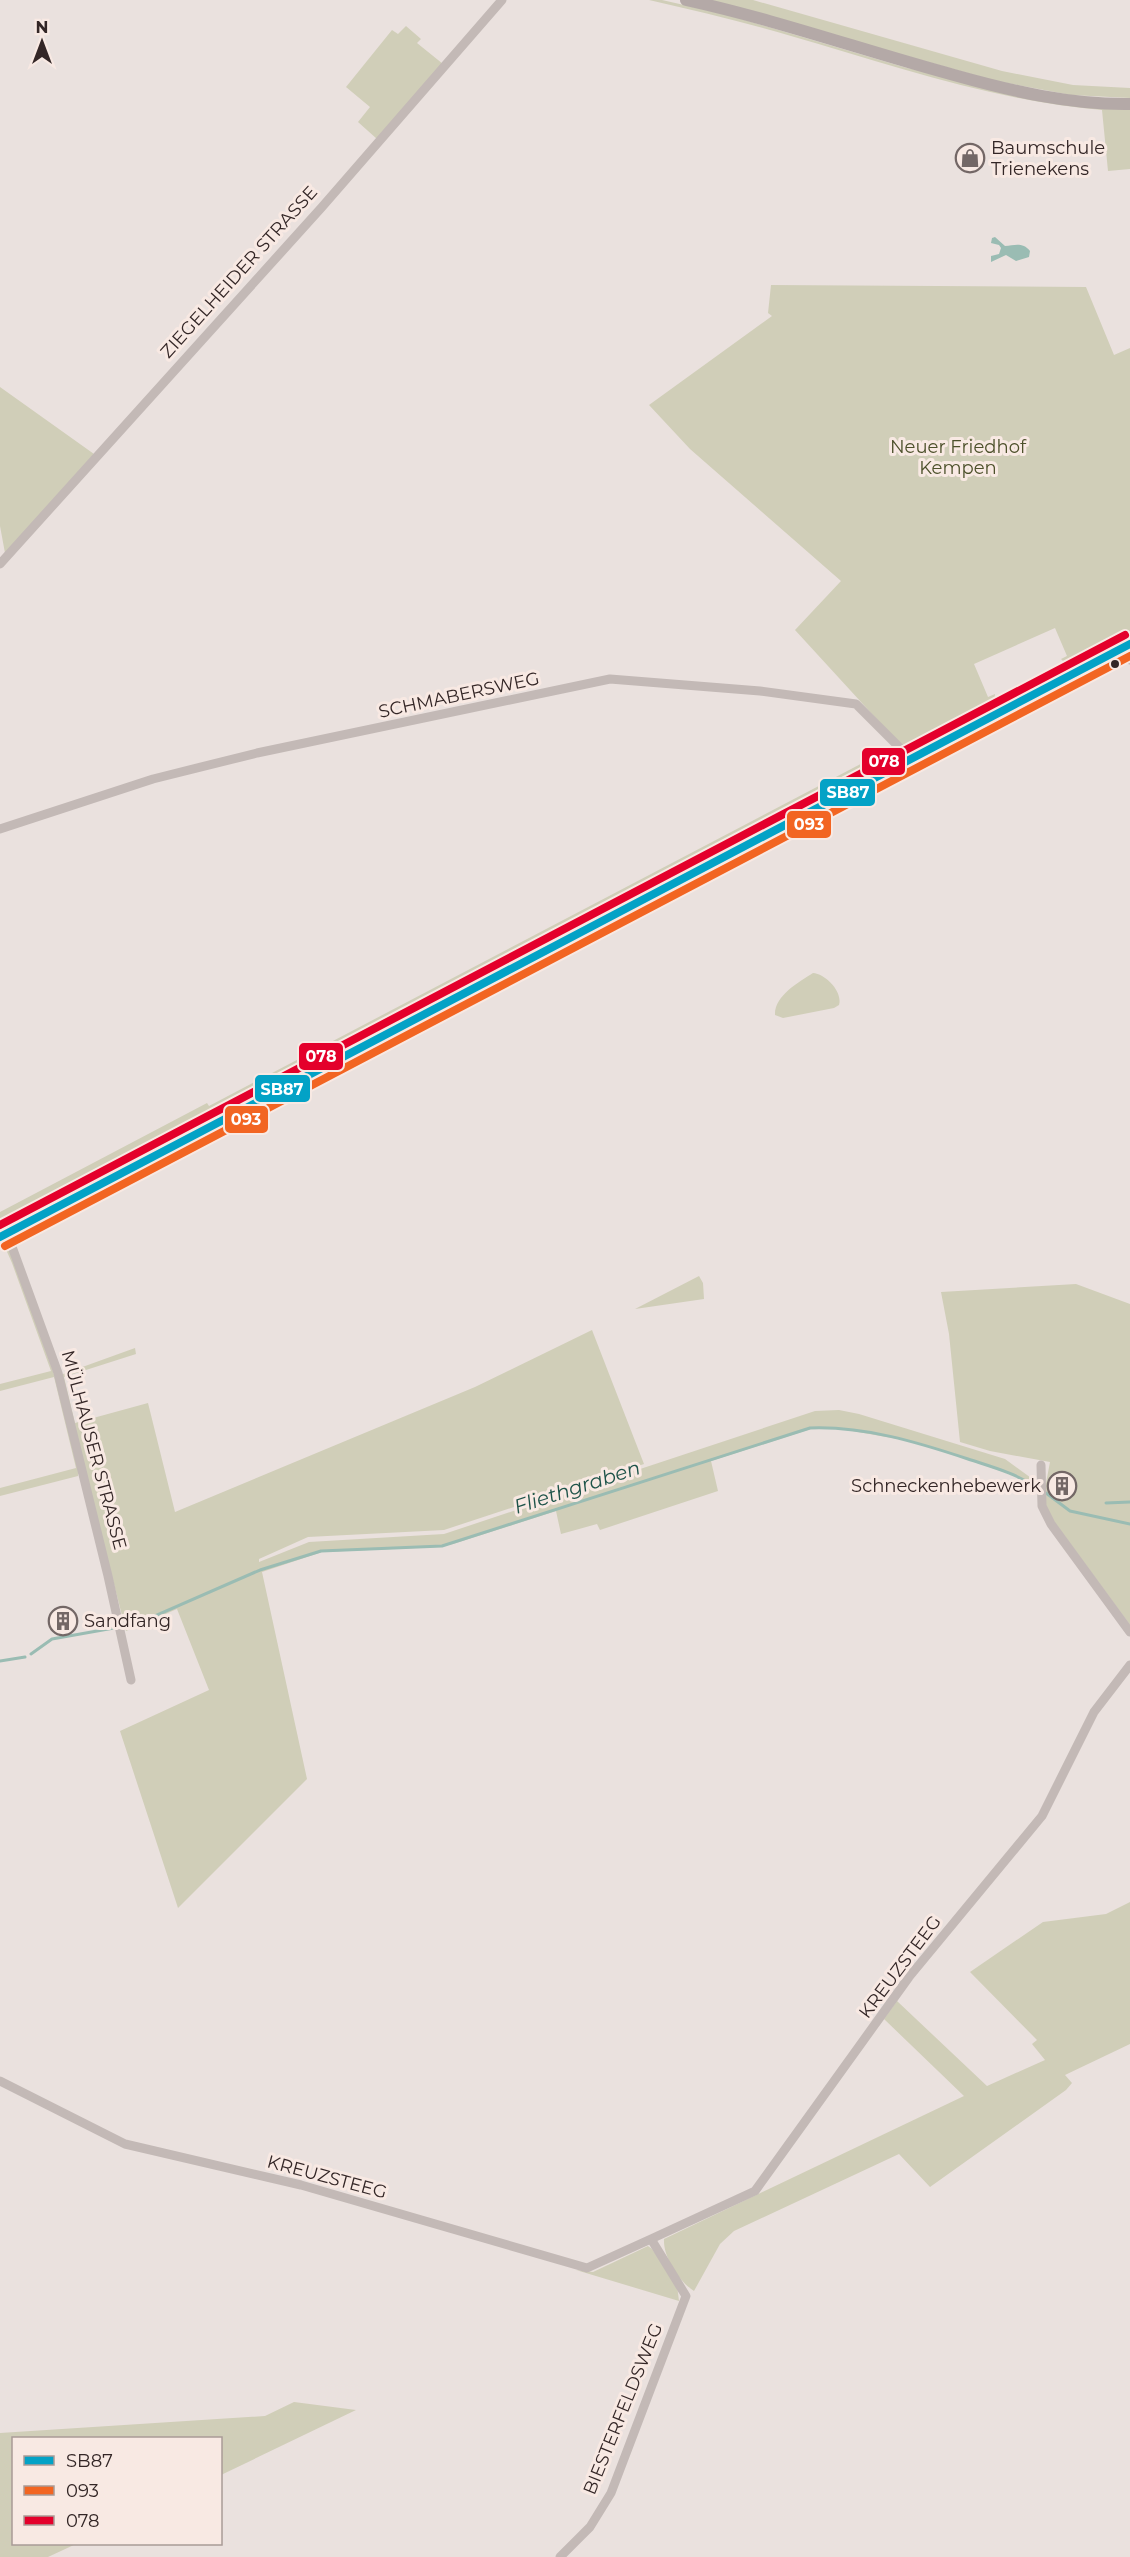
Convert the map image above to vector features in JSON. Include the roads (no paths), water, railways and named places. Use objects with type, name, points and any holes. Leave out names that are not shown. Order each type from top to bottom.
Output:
[{"type":"street","name":"ZIEGELHEIDER STRASSE","points":[[0,564],[321,207],[502,0]]},
{"type":"street","points":[[686,0],[1007,89],[1082,101],[1130,104]]},
{"type":"street","name":"MÜLHAUSER STRASSE","points":[[130,1680],[108,1576],[58,1373],[3,1235],[707,864],[912,760],[1127,645],[1130,660]]},
{"type":"street","name":"SCHMABERSWEG","points":[[0,829],[153,779],[257,753],[610,679],[759,691],[856,704],[912,760]]},
{"type":"street","points":[[1041,1465],[1042,1506],[1051,1524],[1130,1632]]},
{"type":"street","name":"KREUZSTEEG","points":[[0,2081],[124,2144],[301,2185],[587,2268],[755,2191],[909,1977],[1042,1816],[1094,1712],[1130,1665]]},
{"type":"street","name":"BIESTERFELDSWEG","points":[[560,2557],[590,2527],[611,2493],[686,2296],[651,2239]]},
{"type":"water","points":[[995,237],[1005,246],[1025,246],[1030,251],[1029,257],[1016,261],[1006,255],[991,262],[991,256],[999,254],[1001,248],[991,243],[992,238]]},
{"type":"waterway","name":"Fliethgraben","points":[[127,1628],[260,1570],[321,1551],[442,1546],[810,1428],[870,1432],[910,1441],[1003,1471],[1036,1487]]},
{"type":"waterway","name":"Fliethgraben","points":[[1046,1493],[1070,1511],[1130,1524]]},
{"type":"waterway","points":[[1106,1503],[1130,1502]]},
{"type":"waterway","name":"Fliethgraben","points":[[31,1654],[52,1639],[114,1628]]},
{"type":"waterway","name":"Fliethgraben","points":[[0,1661],[25,1657]]},
{"type":"place","name":"Baumschule Trienekens","points":[[970,158]]},
{"type":"place","name":"Schneckenhebewerk","points":[[1062,1486]]},
{"type":"place","name":"Sandfang","points":[[63,1621]]},
{"type":"park label","name":"Neuer Friedhof Kempen","points":[[958,457]]}]
